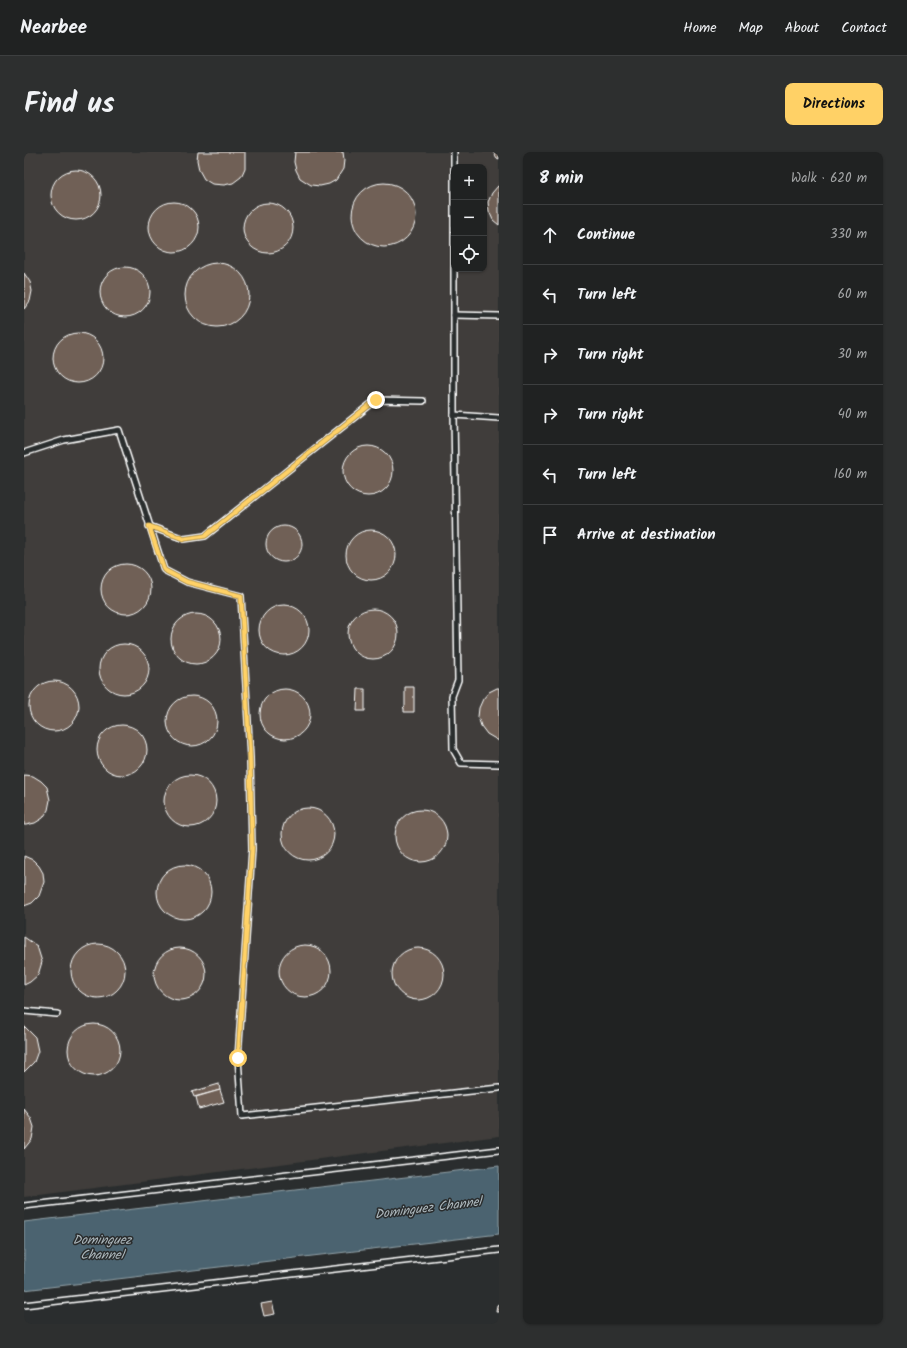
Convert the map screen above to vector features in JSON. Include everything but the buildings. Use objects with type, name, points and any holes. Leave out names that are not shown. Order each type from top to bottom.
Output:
[{"type":"lane","points":[[454,152],[454,415],[458,680],[452,696],[453,749],[461,763],[499,764]]},
{"type":"lane","points":[[454,315],[499,316]]},
{"type":"lane","points":[[149,526],[184,539],[205,536],[376,400],[423,401]]},
{"type":"lane","points":[[454,415],[499,418]]},
{"type":"lane","points":[[24,453],[64,440],[119,430],[164,570],[187,582],[241,596],[250,758],[252,848],[238,1058],[242,1116],[499,1088]]},
{"type":"lane","points":[[24,1011],[57,1014]]},
{"type":"lane","points":[[24,1206],[499,1150]]},
{"type":"lane","points":[[24,1305],[499,1250]]},
{"type":"shaded area","points":[[24,152],[499,152],[499,1136],[24,1197]]},
{"type":"water","name":"Dominguez Channel","points":[[499,1166],[499,1234],[24,1290],[24,1222]]},
{"type":"route","points":[[238,1058],[252,848],[250,758],[241,596],[187,582],[164,570],[149,526],[184,539],[205,536],[376,400]]}]
